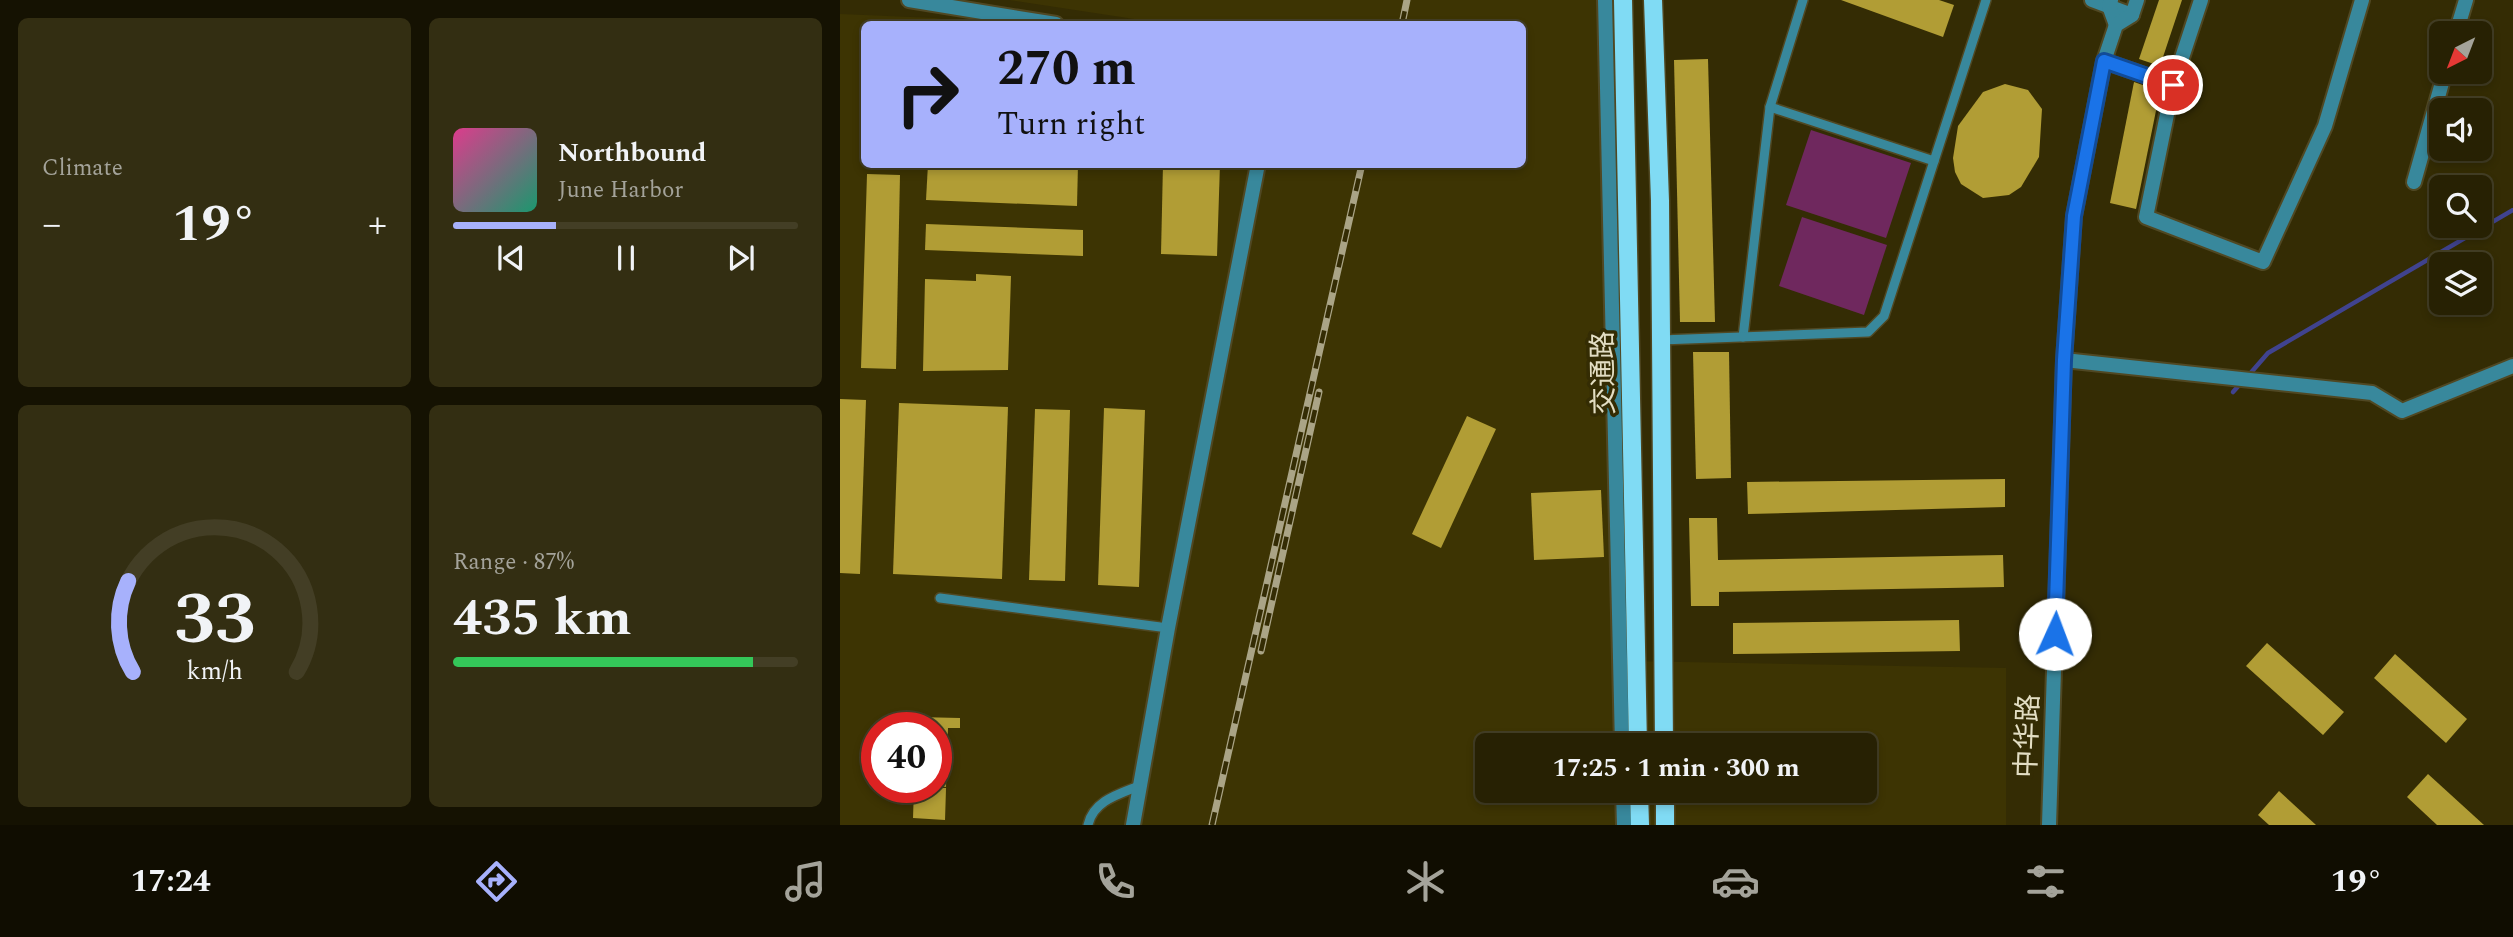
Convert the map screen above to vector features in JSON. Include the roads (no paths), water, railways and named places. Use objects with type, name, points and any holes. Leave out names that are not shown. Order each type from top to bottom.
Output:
[{"type":"main road","name":"交通路","points":[[1623,0],[1638,733]]},
{"type":"main road","name":"交通路","points":[[1653,0],[1661,340],[1664,733]]},
{"type":"main road","points":[[1639,803],[1640,825]]},
{"type":"main road","points":[[1665,803],[1665,825]]},
{"type":"street","points":[[909,0],[1038,21]]},
{"type":"street","points":[[1605,0],[1622,733]]},
{"type":"street","points":[[2092,0],[2110,3],[2132,15]]},
{"type":"street","points":[[2110,3],[2116,25],[2132,15],[2137,0]]},
{"type":"street","points":[[2201,0],[2173,85],[2146,217],[2263,262],[2325,127],[2362,0]]},
{"type":"street","points":[[2460,21],[2466,0]]},
{"type":"street","name":"中华路","points":[[2049,825],[2064,360],[2074,216],[2104,61],[2116,25]]},
{"type":"street","points":[[2104,61],[2173,85]]},
{"type":"street","points":[[2414,182],[2442,84]]},
{"type":"street","points":[[1133,825],[1168,628],[1257,168]]},
{"type":"street","points":[[2064,360],[2372,393],[2402,411],[2513,366]]},
{"type":"street","points":[[1623,803],[1624,825]]},
{"type":"lane","points":[[1743,337],[1770,107],[1803,0]]},
{"type":"lane","points":[[1661,340],[1868,332],[1884,316],[1982,1]]},
{"type":"lane","points":[[1770,107],[1934,161]]},
{"type":"lane","points":[[940,598],[1168,628]]},
{"type":"lane","points":[[1088,825],[1090,815],[1106,800],[1139,786]]},
{"type":"waterway","points":[[2248,376],[2268,353],[2513,210]]},
{"type":"waterway","points":[[2233,392],[2242,382]]},
{"type":"railway","points":[[1403,21],[1407,0]]},
{"type":"railway","points":[[1212,825],[1361,168]]},
{"type":"railway","points":[[1261,651],[1319,392]]}]
